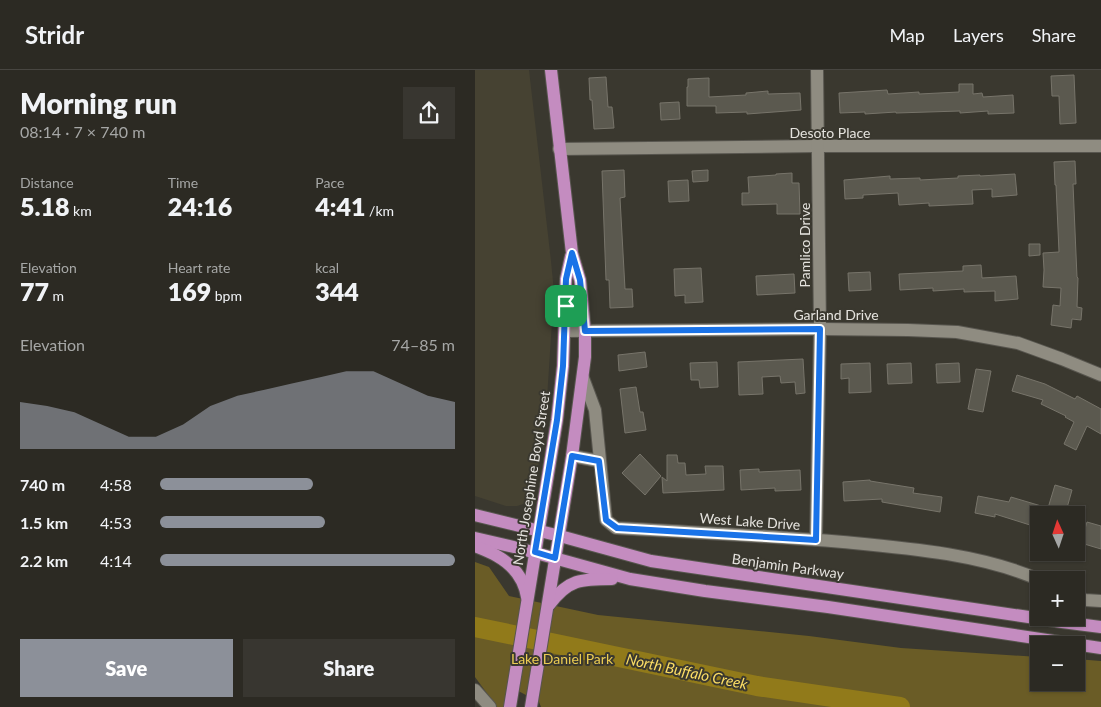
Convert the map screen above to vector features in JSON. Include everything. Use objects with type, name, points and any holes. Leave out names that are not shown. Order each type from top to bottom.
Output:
[{"type":"main road","name":"North Josephine Boyd Street","points":[[531,707],[560,536],[585,357],[585,331],[580,280],[572,253],[551,70]]},
{"type":"main road","name":"North Josephine Boyd Street","points":[[510,707],[557,420],[563,366],[566,279],[572,253]]},
{"type":"main road","name":"Benjamin Parkway","points":[[475,515],[651,561],[1101,627]]},
{"type":"main road","points":[[475,538],[535,552],[630,579],[1101,648]]},
{"type":"main road","points":[[475,546],[497,556],[511,566],[520,577],[528,602]]},
{"type":"main road","points":[[549,605],[557,594],[574,582],[585,579],[630,579]]},
{"type":"street","name":"Pamlico Drive","points":[[816,540],[820,329],[817,70]]},
{"type":"street","name":"Desoto Place","points":[[559,149],[819,146],[1101,146]]},
{"type":"street","name":"Garland Drive","points":[[565,332],[820,329],[957,332],[1018,343],[1101,375]]},
{"type":"street","name":"West Lake Drive","points":[[583,378],[595,410],[606,520],[617,528],[816,540],[938,552],[984,562],[1030,576]]},
{"type":"street","points":[[572,456],[599,461]]},
{"type":"street","points":[[1085,600],[1101,601]]},
{"type":"street","points":[[475,690],[490,707]]},
{"type":"shaded area","points":[[475,70],[529,70],[554,292],[547,399],[536,485],[526,503],[517,506],[506,506],[475,496]]},
{"type":"green space","name":"Lake Daniel Park","points":[[475,562],[489,567],[509,596],[598,615],[809,636],[901,648],[1030,656],[1030,691],[1085,691],[1085,660],[1101,661],[1101,707],[541,707],[539,702],[509,686],[505,707],[497,707],[475,677]]},
{"type":"building","points":[[1074,75],[1076,123],[1060,124],[1059,96],[1052,96],[1051,76]]},
{"type":"building","points":[[606,77],[608,107],[612,107],[614,128],[594,129],[589,78]]},
{"type":"building","points":[[709,78],[709,97],[746,95],[746,93],[768,91],[768,94],[800,93],[801,110],[747,114],[747,112],[716,113],[716,106],[687,106],[688,79]]},
{"type":"building","points":[[959,84],[973,84],[973,94],[982,93],[983,97],[1013,95],[1014,113],[988,114],[988,111],[960,113],[960,111],[840,113],[839,93],[887,90],[888,94],[959,92]]},
{"type":"building","points":[[679,102],[680,119],[661,120],[660,103]]},
{"type":"building","points":[[1075,161],[1076,184],[1073,184],[1078,278],[1077,307],[1082,308],[1081,320],[1072,319],[1071,328],[1051,325],[1053,305],[1060,306],[1061,288],[1043,287],[1043,253],[1059,252],[1054,162]]},
{"type":"building","points":[[624,170],[625,197],[620,198],[625,289],[632,289],[633,307],[610,308],[609,280],[606,280],[602,171]]},
{"type":"building","points":[[708,170],[708,181],[693,182],[692,171]]},
{"type":"building","points":[[792,173],[792,183],[799,183],[800,214],[777,214],[777,204],[742,205],[742,193],[749,193],[748,177]]},
{"type":"building","points":[[1015,174],[1017,195],[992,197],[992,189],[972,190],[973,204],[929,206],[929,203],[899,205],[898,193],[863,195],[863,198],[845,199],[844,180],[890,176],[890,179],[920,178],[920,180],[958,178],[958,176]]},
{"type":"building","points":[[688,180],[689,201],[669,202],[668,181]]},
{"type":"building","points":[[1029,244],[1040,244],[1040,255],[1029,256]]},
{"type":"building","points":[[981,265],[982,278],[1016,276],[1018,299],[995,301],[995,291],[964,292],[964,289],[933,291],[933,288],[900,290],[899,274],[963,271],[963,266]]},
{"type":"building","points":[[701,268],[703,302],[685,303],[685,295],[675,296],[674,269]]},
{"type":"building","points":[[870,272],[871,290],[849,291],[848,273]]},
{"type":"building","points":[[794,274],[795,293],[757,295],[756,276]]},
{"type":"building","points":[[645,352],[647,367],[619,371],[618,355]]},
{"type":"building","points":[[803,359],[805,393],[796,394],[795,382],[781,383],[780,376],[762,377],[763,394],[739,395],[738,362]]},
{"type":"building","points":[[717,362],[718,387],[700,388],[699,380],[691,380],[690,363]]},
{"type":"building","points":[[870,363],[871,392],[849,393],[849,378],[841,379],[841,364]]},
{"type":"building","points":[[911,363],[912,383],[888,384],[887,364]]},
{"type":"building","points":[[959,363],[960,382],[937,383],[936,364]]},
{"type":"building","points":[[976,369],[991,371],[983,412],[968,409]]},
{"type":"building","points":[[1017,375],[1045,384],[1075,399],[1077,396],[1101,409],[1101,434],[1087,426],[1076,450],[1064,444],[1074,422],[1041,404],[1043,400],[1012,391]]},
{"type":"building","points":[[636,387],[640,412],[643,412],[646,430],[625,433],[620,389]]},
{"type":"building","points":[[640,454],[661,476],[645,495],[622,473]]},
{"type":"building","points":[[667,455],[677,455],[678,463],[685,463],[686,475],[706,474],[705,466],[723,466],[724,490],[663,493],[662,477],[667,481]]},
{"type":"building","points":[[759,469],[759,472],[800,470],[801,490],[775,491],[775,488],[741,490],[740,470]]},
{"type":"building","points":[[870,480],[914,488],[913,493],[942,497],[940,512],[882,502],[882,499],[844,501],[843,482]]},
{"type":"building","points":[[1055,485],[1072,490],[1068,506],[1049,506]]},
{"type":"building","points":[[978,496],[1009,502],[1011,497],[1041,506],[1030,506],[1030,525],[995,514],[995,517],[975,513]]},
{"type":"building","points":[[1087,522],[1101,526],[1101,549],[1085,544]]},
{"type":"waterway","name":"North Buffalo Creek","points":[[475,627],[757,686],[900,707]]},
{"type":"route","points":[[572,253],[580,280],[585,331],[820,329],[816,540],[617,528],[606,520],[599,461],[572,456],[555,558],[535,552],[557,420],[563,366],[566,306],[566,279],[572,253]]}]
